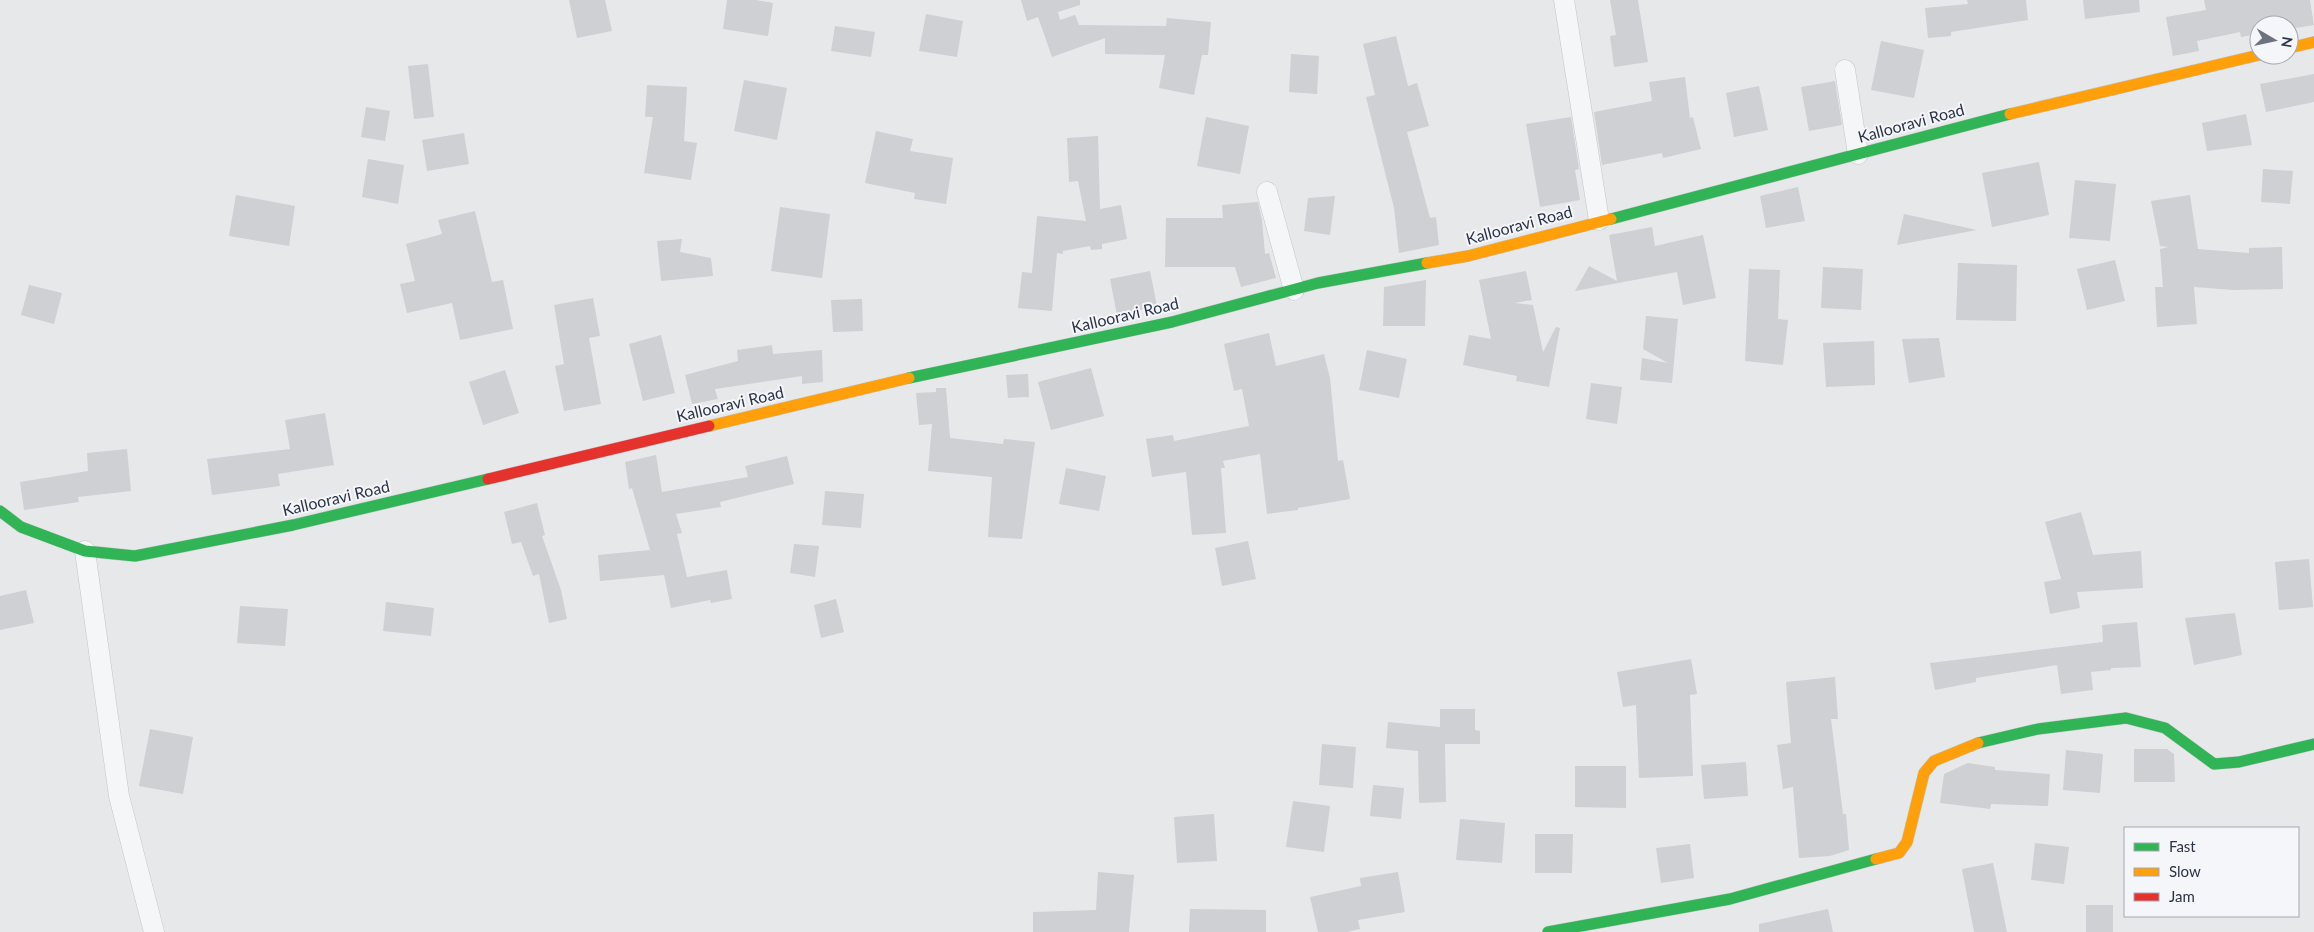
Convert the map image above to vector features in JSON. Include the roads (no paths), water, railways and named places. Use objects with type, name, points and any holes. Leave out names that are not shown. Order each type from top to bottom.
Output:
[{"type":"main road","points":[[2299,46],[2314,42]]},
{"type":"main road","name":"Kallooravi Road","points":[[0,511],[21,527],[85,551],[135,556],[293,525],[910,378],[1172,322],[1294,290],[1468,256],[1599,220],[1997,117],[2249,57]]},
{"type":"main road","points":[[1548,932],[1730,899],[1899,853],[1907,842],[1924,773],[1934,761],[1973,744],[2038,728],[2126,718],[2165,728],[2214,764],[2239,762],[2314,744]]},
{"type":"street","points":[[1564,0],[1599,220]]},
{"type":"street","points":[[1845,70],[1858,154]]},
{"type":"street","points":[[1267,192],[1294,290]]},
{"type":"street","points":[[85,551],[119,796],[154,932]]}]
